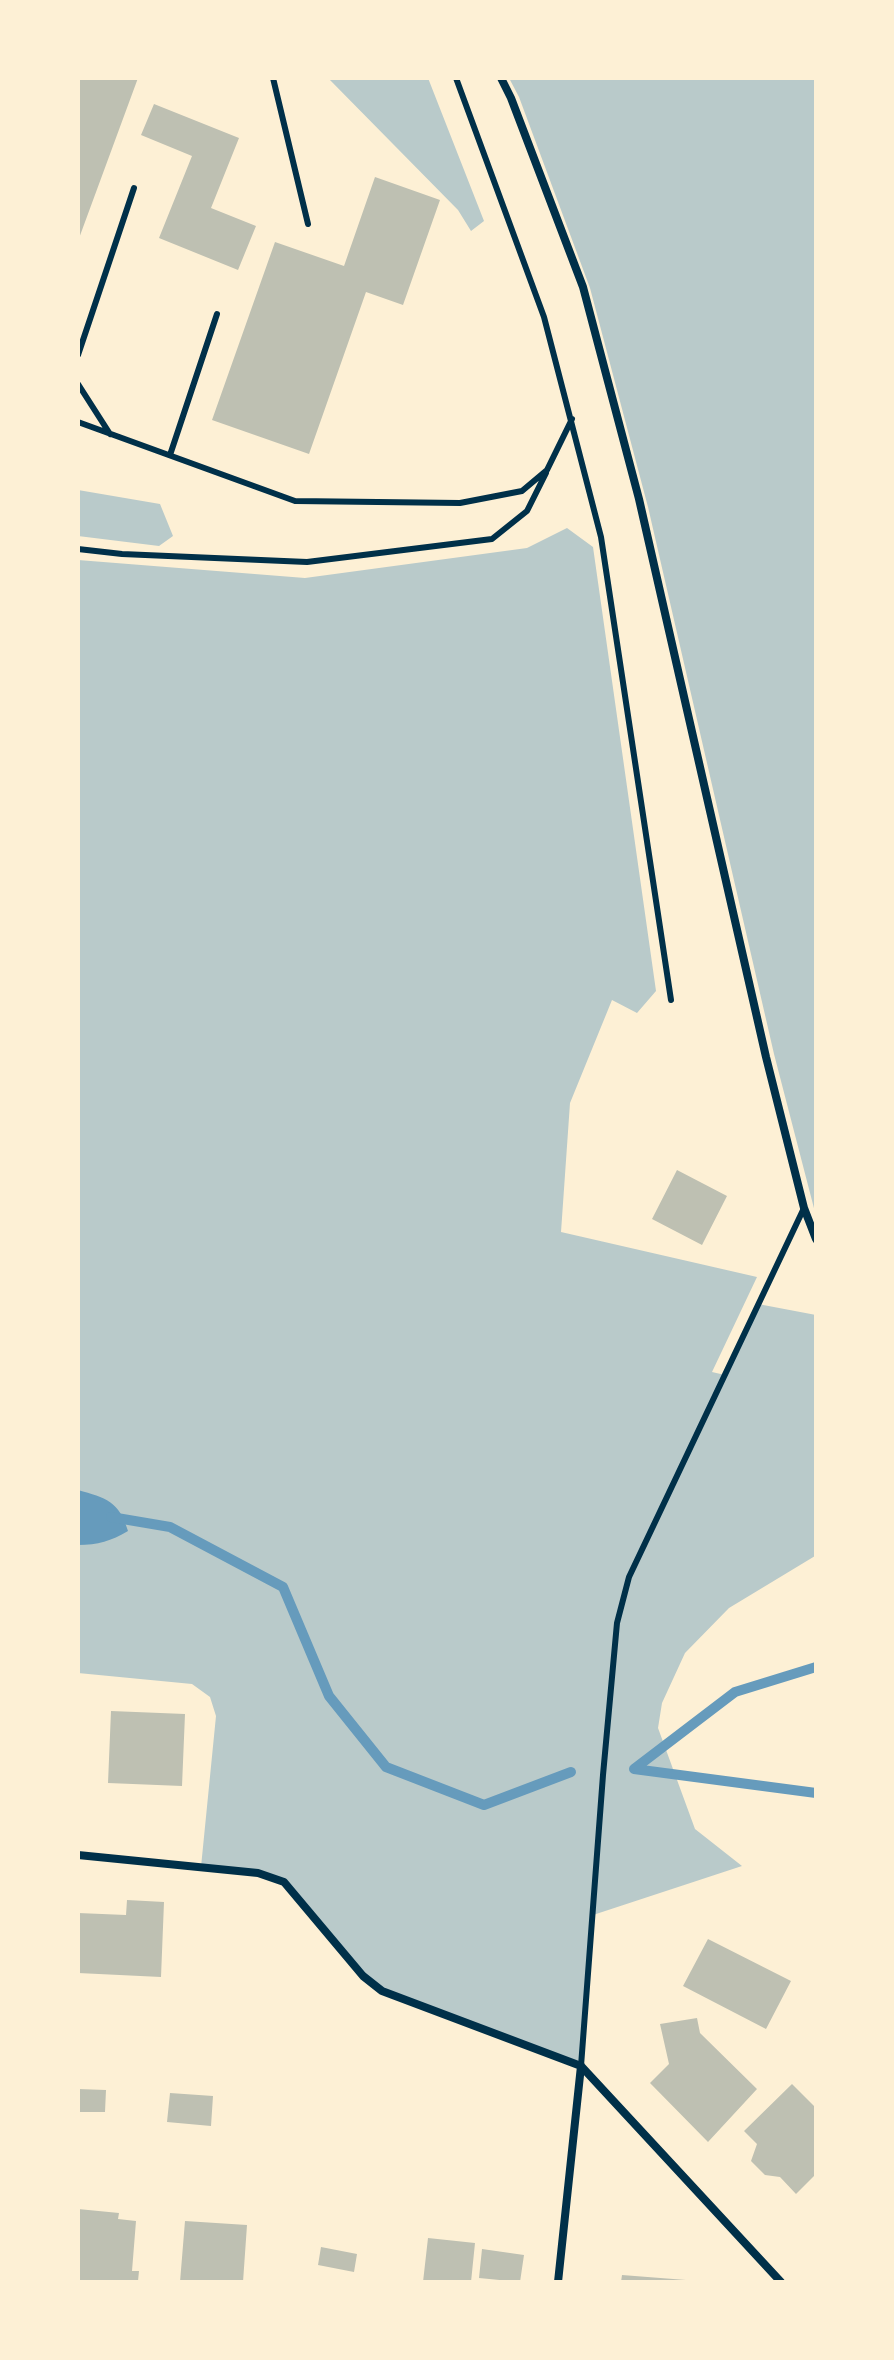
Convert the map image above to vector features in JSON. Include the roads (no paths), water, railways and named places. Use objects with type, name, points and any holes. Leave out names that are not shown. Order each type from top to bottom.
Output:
[{"type":"street","points":[[501,78],[577,272],[591,317],[639,499],[766,1057],[804,1208],[816,1239]]},
{"type":"street","points":[[78,1855],[258,1873],[284,1882],[363,1976],[382,1991],[581,2066],[781,2282]]},
{"type":"street","points":[[558,2282],[581,2066]]},
{"type":"lane","points":[[273,78],[308,224]]},
{"type":"lane","points":[[456,78],[544,317],[601,537],[671,1000]]},
{"type":"lane","points":[[78,355],[134,188]]},
{"type":"lane","points":[[170,455],[217,314]]},
{"type":"lane","points":[[78,384],[110,434]]},
{"type":"lane","points":[[78,549],[122,554],[307,562],[492,539],[527,511],[572,419]]},
{"type":"lane","points":[[78,422],[295,501],[460,503],[522,491],[547,470]]},
{"type":"lane","points":[[581,2066],[617,1623],[629,1577],[804,1208]]},
{"type":"water","points":[[78,1490],[110,1502],[120,1513],[128,1531],[104,1542],[78,1545]]},
{"type":"waterway","points":[[111,1517],[170,1527],[283,1587],[329,1696],[386,1767],[484,1805],[571,1772]]},
{"type":"waterway","points":[[634,1769],[735,1692],[816,1667]]},
{"type":"waterway","points":[[634,1769],[816,1793]]}]
